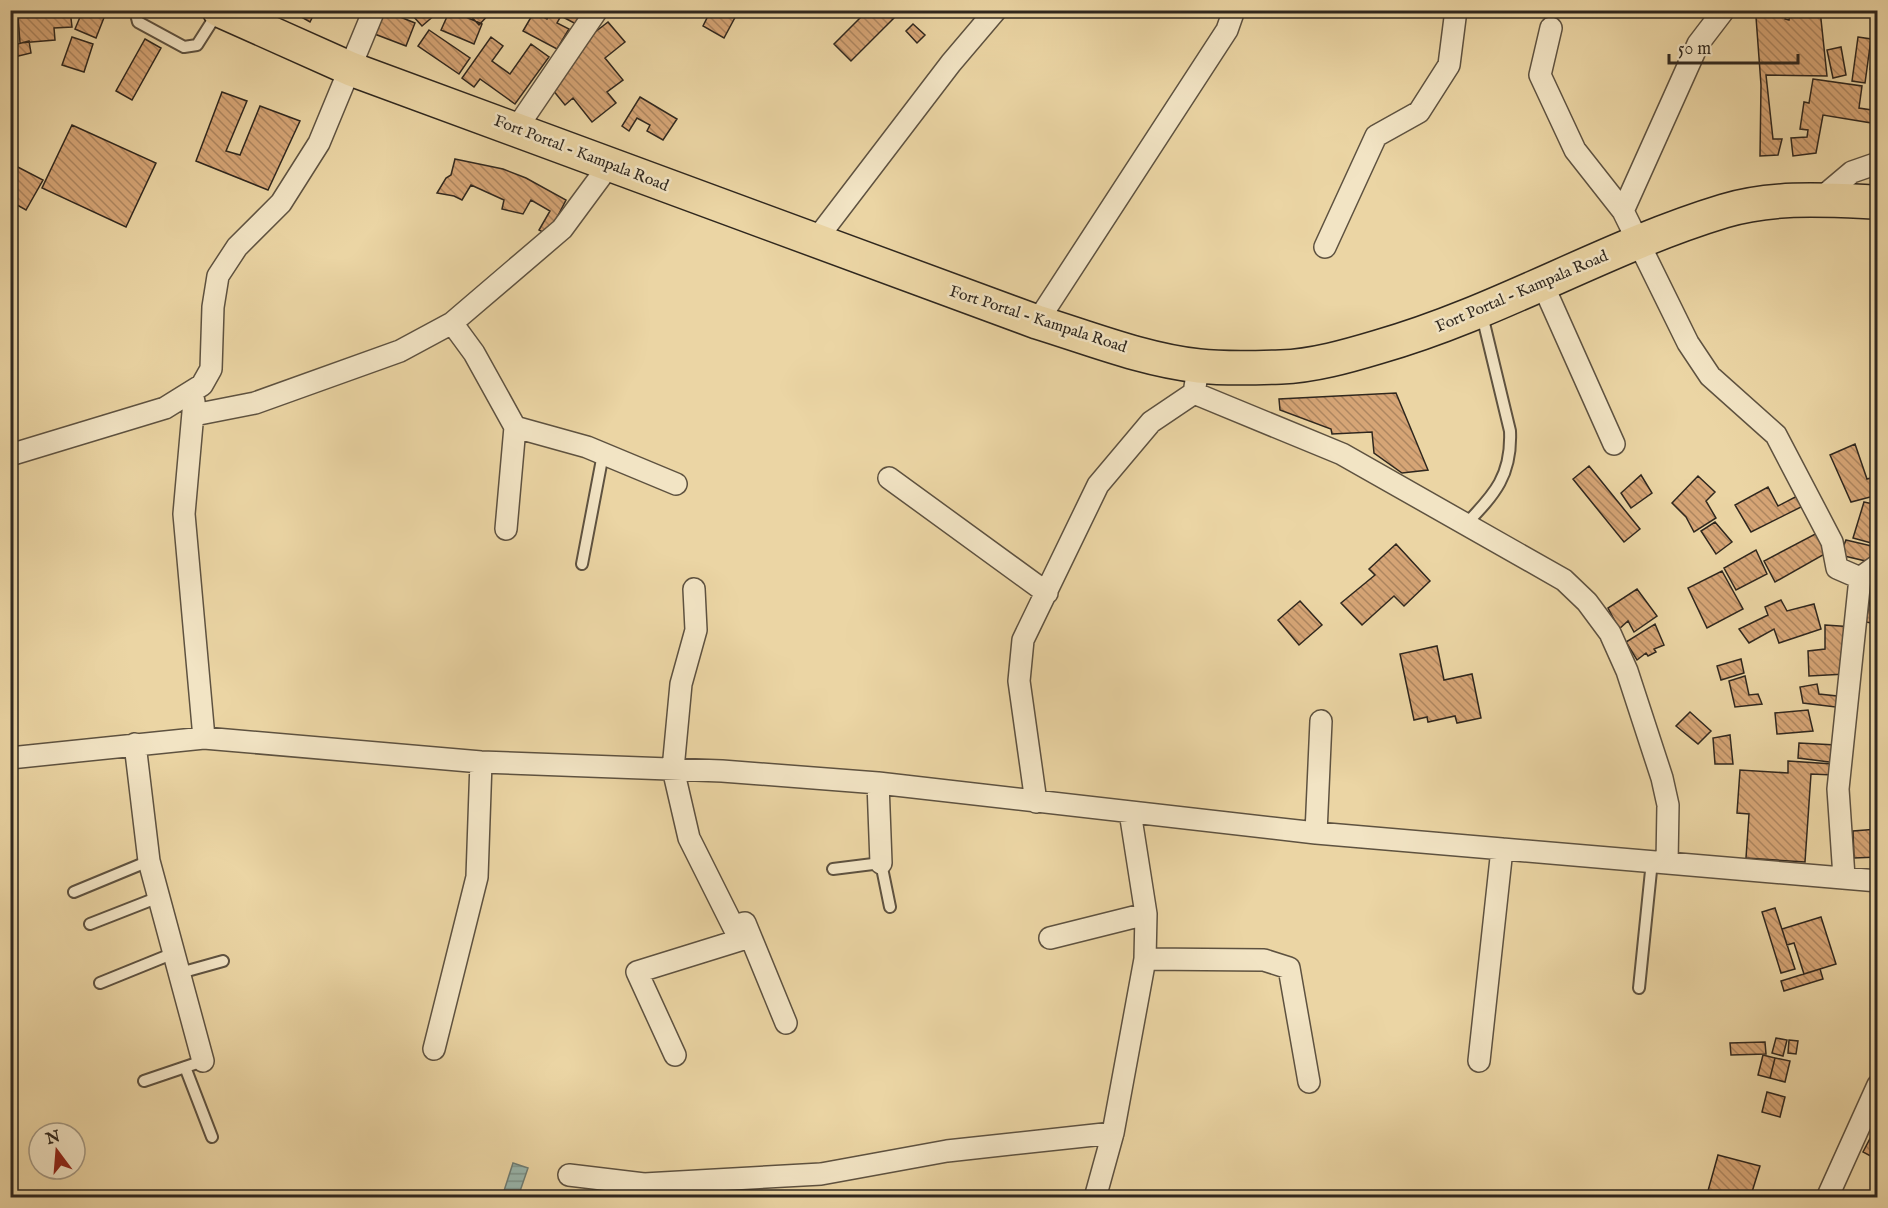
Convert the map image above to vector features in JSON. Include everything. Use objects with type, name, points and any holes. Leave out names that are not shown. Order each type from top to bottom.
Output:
[{"type":"main road","name":"Fort Portal - Kampala Road","points":[[219,11],[351,69],[1037,322],[1132,351],[1197,380],[1350,355],[1420,335],[1481,312],[1639,242],[1726,210],[1820,199],[1878,202]]},
{"type":"street","points":[[10,455],[165,408],[202,385],[211,369],[213,307],[218,276],[237,247],[281,203],[319,143],[374,10]]},
{"type":"street","points":[[516,129],[597,10]]},
{"type":"street","points":[[815,241],[951,63],[996,10]]},
{"type":"street","points":[[1037,322],[1227,30],[1234,10]]},
{"type":"street","points":[[1325,247],[1376,136],[1419,112],[1449,65],[1456,10]]},
{"type":"street","points":[[1623,211],[1698,44],[1724,10]]},
{"type":"street","points":[[1551,28],[1540,75],[1575,150],[1623,211],[1688,343],[1710,376],[1776,435],[1832,542],[1837,568],[1860,578]]},
{"type":"street","points":[[1820,199],[1852,172],[1878,163]]},
{"type":"street","points":[[194,415],[267,399],[400,351],[452,323],[562,229],[610,164]]},
{"type":"street","points":[[1543,285],[1614,444]]},
{"type":"street","points":[[452,323],[474,353],[515,427],[506,529]]},
{"type":"street","points":[[1036,802],[1019,681],[1023,640],[1098,485],[1151,422],[1197,380],[1342,453],[1564,580],[1587,602],[1610,633],[1627,671],[1662,778],[1668,805],[1659,862]]},
{"type":"street","points":[[195,391],[184,514],[204,738]]},
{"type":"street","points":[[515,427],[603,454],[676,484]]},
{"type":"street","points":[[889,478],[1047,593]]},
{"type":"street","points":[[1844,878],[1838,789],[1860,578],[1878,565]]},
{"type":"street","points":[[675,1055],[637,972],[740,940],[689,838],[673,769],[681,684],[696,630],[694,589]]},
{"type":"street","points":[[1316,833],[1321,722]]},
{"type":"street","points":[[10,758],[204,738],[482,762],[673,769],[878,783],[1316,833],[1878,881]]},
{"type":"street","points":[[135,744],[149,861],[177,963],[194,1064]]},
{"type":"street","points":[[434,1049],[477,877],[482,762]]},
{"type":"street","points":[[878,783],[881,863]]},
{"type":"street","points":[[1095,1197],[1113,1133],[1145,959],[1146,914],[1130,812]]},
{"type":"street","points":[[1479,1061],[1502,849]]},
{"type":"street","points":[[1050,938],[1146,914]]},
{"type":"street","points":[[734,927],[745,922],[786,1023]]},
{"type":"street","points":[[1145,959],[1264,960],[1289,968],[1309,1082]]},
{"type":"street","points":[[1827,1197],[1871,1111],[1878,1085]]},
{"type":"street","points":[[569,1175],[644,1184],[821,1174],[947,1151],[1113,1133]]},
{"type":"lane","points":[[135,10],[138,22],[184,47],[197,45],[219,11]]},
{"type":"lane","points":[[1466,524],[1494,495],[1506,473],[1511,450],[1510,431],[1481,312]]},
{"type":"lane","points":[[582,564],[603,454]]},
{"type":"lane","points":[[74,892],[149,861]]},
{"type":"lane","points":[[1639,988],[1659,862]]},
{"type":"lane","points":[[833,869],[881,863],[890,907]]},
{"type":"lane","points":[[90,924],[159,897]]},
{"type":"lane","points":[[100,983],[177,963],[223,961]]},
{"type":"lane","points":[[144,1081],[194,1064],[212,1137]]},
{"type":"water","points":[[513,1163],[528,1168],[518,1197],[502,1197]]},
{"type":"building","points":[[33,10],[70,10],[72,27],[54,28],[55,40],[20,43],[18,16],[33,15]]},
{"type":"building","points":[[83,10],[107,10],[96,38],[75,29]]},
{"type":"building","points":[[289,10],[316,10],[310,22]]},
{"type":"building","points":[[383,10],[415,23],[406,46],[372,33]]},
{"type":"building","points":[[419,10],[436,10],[436,14],[422,26],[413,16]]},
{"type":"building","points":[[450,10],[482,24],[474,44],[441,30]]},
{"type":"building","points":[[465,10],[493,10],[479,25]]},
{"type":"building","points":[[500,10],[513,10],[507,17]]},
{"type":"building","points":[[552,10],[566,15],[569,10],[584,10],[576,24],[561,16],[557,23],[569,29],[557,49],[523,31],[534,12],[547,19]]},
{"type":"building","points":[[711,10],[739,10],[724,38],[703,26]]},
{"type":"building","points":[[868,10],[893,10],[897,15],[851,61],[834,44]]},
{"type":"building","points":[[1772,10],[1787,10],[1785,19],[1789,20],[1791,10],[1820,10],[1827,76],[1766,75],[1773,139],[1782,139],[1778,155],[1760,156],[1761,85],[1756,17],[1770,17]]},
{"type":"building","points":[[608,22],[625,42],[605,58],[623,80],[607,92],[616,103],[592,122],[573,98],[565,105],[548,84],[590,36]]},
{"type":"building","points":[[913,24],[925,35],[917,43],[906,31]]},
{"type":"building","points":[[429,30],[470,58],[459,74],[418,46]]},
{"type":"building","points":[[72,37],[93,44],[84,72],[62,65]]},
{"type":"building","points":[[491,37],[503,46],[492,61],[510,74],[531,44],[549,57],[515,104],[480,79],[474,87],[462,78]]},
{"type":"building","points":[[1858,37],[1871,39],[1865,83],[1852,81]]},
{"type":"building","points":[[145,39],[161,48],[132,100],[116,91]]},
{"type":"building","points":[[29,41],[31,53],[10,58],[10,46]]},
{"type":"building","points":[[1841,47],[1846,75],[1833,78],[1827,50]]},
{"type":"building","points":[[1878,56],[1878,67],[1870,69],[1872,58]]},
{"type":"building","points":[[1813,79],[1862,86],[1859,108],[1878,111],[1878,124],[1823,115],[1816,153],[1793,156],[1791,138],[1807,137],[1808,130],[1800,129],[1804,102],[1809,103]]},
{"type":"building","points":[[222,92],[247,101],[226,151],[240,155],[260,106],[300,121],[268,190],[196,161]]},
{"type":"building","points":[[640,97],[677,119],[663,140],[647,131],[650,125],[637,118],[629,131],[622,126]]},
{"type":"building","points":[[72,125],[156,163],[126,227],[42,188]]},
{"type":"building","points":[[455,159],[503,169],[526,178],[566,200],[548,235],[539,230],[550,211],[531,200],[523,214],[502,209],[504,200],[471,185],[462,200],[437,193],[446,178],[451,175]]},
{"type":"building","points":[[10,163],[43,180],[26,210],[10,201]]},
{"type":"building","points":[[1396,393],[1428,470],[1402,473],[1374,453],[1372,432],[1332,434],[1331,429],[1280,410],[1279,399]]},
{"type":"building","points":[[1855,444],[1867,479],[1878,476],[1878,495],[1851,502],[1830,455]]},
{"type":"building","points":[[1589,466],[1640,529],[1624,542],[1573,479]]},
{"type":"building","points":[[1641,475],[1652,493],[1631,508],[1621,493]]},
{"type":"building","points":[[1698,476],[1715,492],[1706,501],[1716,518],[1694,532],[1686,517],[1672,503]]},
{"type":"building","points":[[1768,487],[1778,506],[1801,494],[1807,504],[1751,532],[1735,505]]},
{"type":"building","points":[[1864,502],[1878,505],[1875,544],[1853,538]]},
{"type":"building","points":[[1715,522],[1732,542],[1716,554],[1701,531]]},
{"type":"building","points":[[1821,531],[1830,551],[1775,582],[1764,561]]},
{"type":"building","points":[[1846,540],[1876,547],[1870,562],[1840,555]]},
{"type":"building","points":[[1396,544],[1430,581],[1404,606],[1394,596],[1362,625],[1341,603],[1375,575],[1369,569]]},
{"type":"building","points":[[1756,550],[1767,574],[1736,590],[1724,568]]},
{"type":"building","points":[[1722,571],[1743,609],[1707,628],[1688,588]]},
{"type":"building","points":[[1637,589],[1657,616],[1634,632],[1628,621],[1619,629],[1608,608]]},
{"type":"building","points":[[1870,599],[1878,601],[1878,633],[1876,624],[1866,622]]},
{"type":"building","points":[[1781,600],[1787,611],[1814,604],[1821,629],[1779,643],[1774,629],[1749,643],[1739,629],[1768,615],[1765,607]]},
{"type":"building","points":[[1300,601],[1322,625],[1299,645],[1278,620]]},
{"type":"building","points":[[1655,624],[1664,645],[1654,649],[1656,652],[1648,656],[1646,653],[1637,660],[1626,642]]},
{"type":"building","points":[[1825,625],[1854,627],[1846,674],[1809,676],[1808,651],[1825,649]]},
{"type":"building","points":[[1437,646],[1444,680],[1472,674],[1481,718],[1457,723],[1455,716],[1428,722],[1427,717],[1414,720],[1400,654]]},
{"type":"building","points":[[1741,659],[1744,673],[1721,680],[1717,666]]},
{"type":"building","points":[[1745,676],[1749,695],[1758,694],[1762,704],[1735,707],[1729,681]]},
{"type":"building","points":[[1817,684],[1819,694],[1846,697],[1844,708],[1803,703],[1800,687]]},
{"type":"building","points":[[1808,710],[1813,731],[1777,734],[1775,713]]},
{"type":"building","points":[[1690,712],[1711,731],[1698,744],[1676,726]]},
{"type":"building","points":[[1730,735],[1733,764],[1715,764],[1713,738]]},
{"type":"building","points":[[1799,743],[1836,745],[1837,763],[1798,758]]},
{"type":"building","points":[[1788,761],[1833,764],[1833,775],[1811,774],[1805,862],[1746,858],[1749,814],[1737,813],[1740,770],[1788,773]]},
{"type":"building","points":[[1878,829],[1878,857],[1854,858],[1853,831]]},
{"type":"building","points":[[1775,908],[1795,969],[1781,973],[1762,912]]},
{"type":"building","points":[[1821,917],[1836,964],[1804,974],[1794,943],[1787,945],[1782,929]]},
{"type":"building","points":[[1820,969],[1823,979],[1784,991],[1781,981]]},
{"type":"building","points":[[1776,1038],[1787,1040],[1783,1056],[1772,1053]]},
{"type":"building","points":[[1789,1040],[1798,1041],[1796,1054],[1788,1053]]},
{"type":"building","points":[[1765,1042],[1766,1054],[1731,1055],[1730,1043]]},
{"type":"building","points":[[1763,1055],[1775,1058],[1770,1078],[1758,1075]]},
{"type":"building","points":[[1775,1058],[1790,1061],[1785,1082],[1770,1078]]},
{"type":"building","points":[[1767,1092],[1785,1097],[1780,1117],[1762,1112]]},
{"type":"building","points":[[1875,1129],[1878,1131],[1878,1160],[1863,1152]]},
{"type":"building","points":[[1718,1155],[1760,1166],[1752,1192],[1772,1198],[1706,1198]]},
{"type":"building","points":[[1876,1182],[1878,1198],[1873,1198],[1869,1195]]}]
